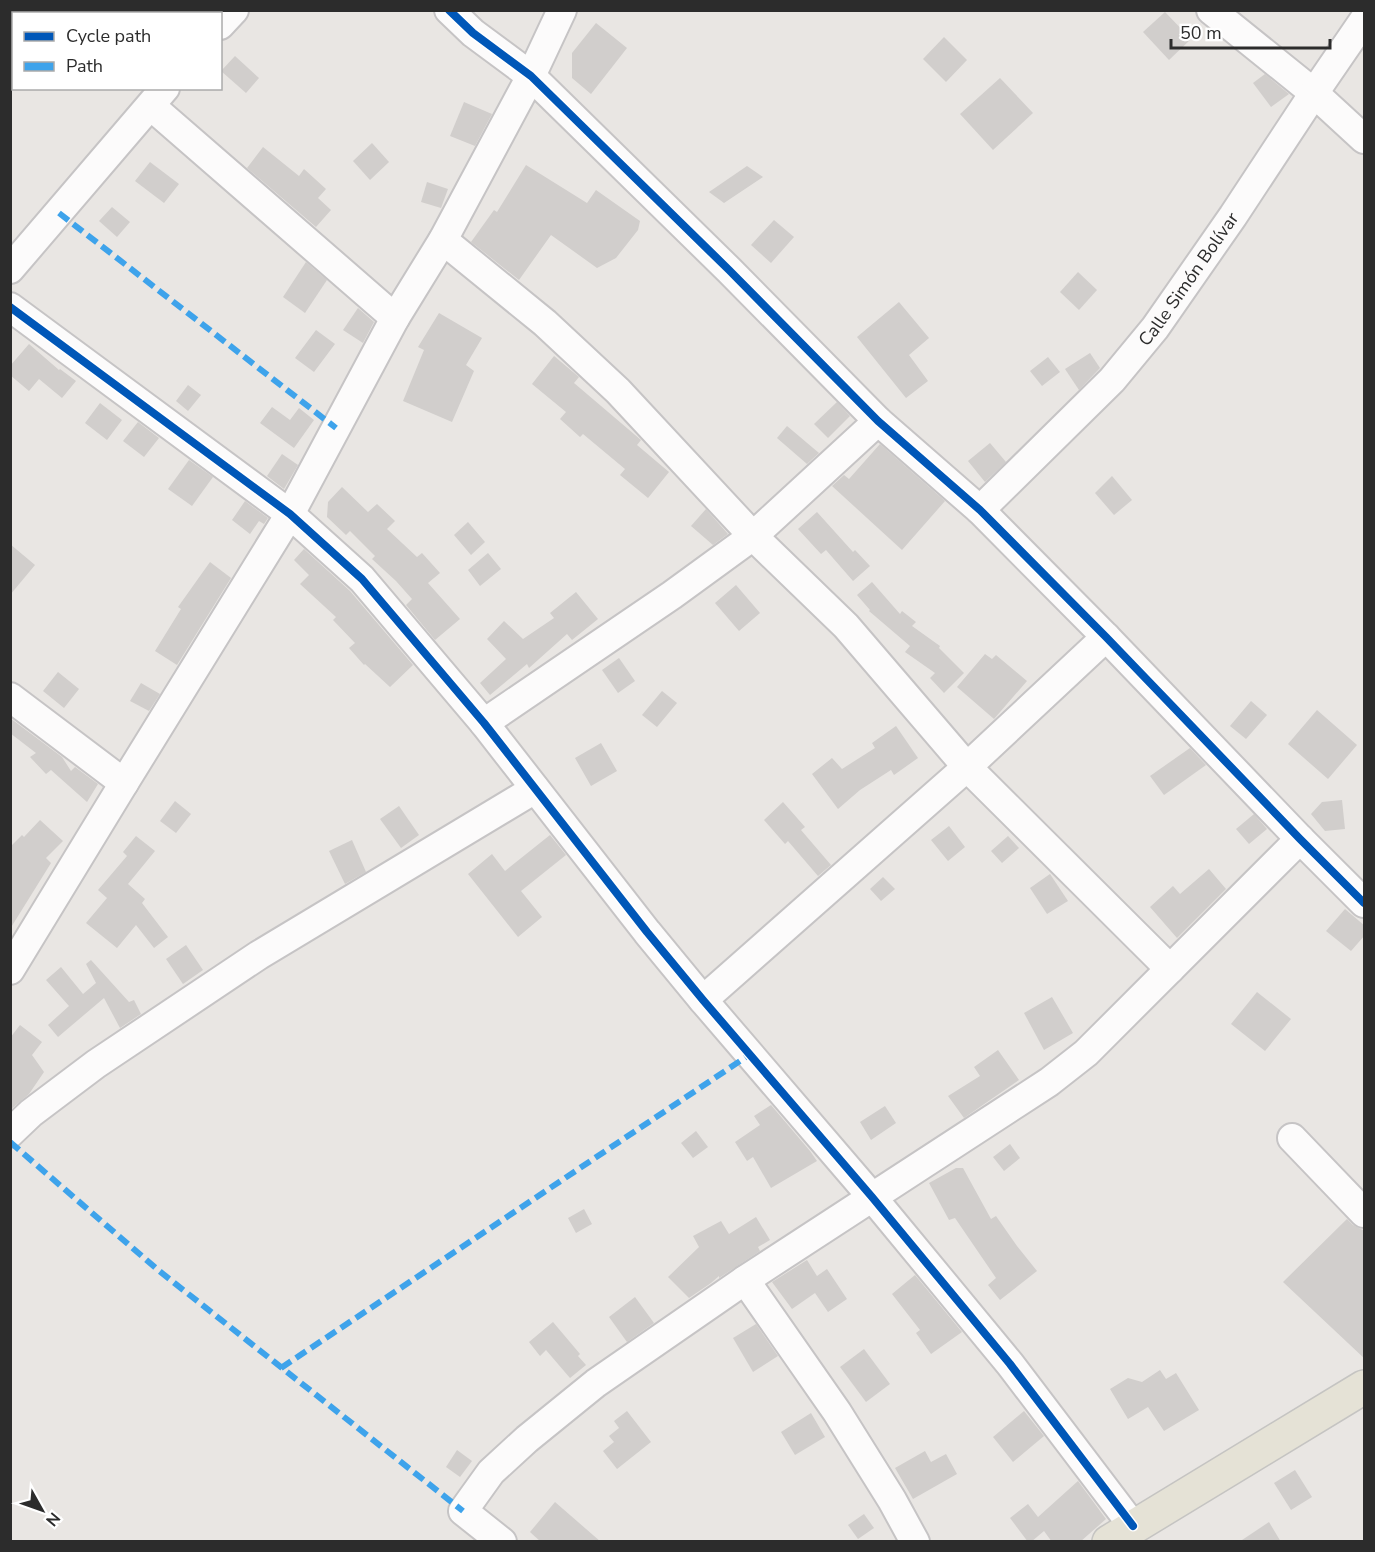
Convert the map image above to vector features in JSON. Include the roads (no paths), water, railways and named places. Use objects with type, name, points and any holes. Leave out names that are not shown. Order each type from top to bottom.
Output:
[{"type":"main road","points":[[1116,1538],[1365,1387]]},
{"type":"street","points":[[222,23],[234,10]]},
{"type":"street","points":[[449,10],[473,33],[531,76],[729,270],[878,421],[980,510],[1106,636],[1300,839],[1365,903]]},
{"type":"street","points":[[10,970],[290,514],[395,318],[443,240],[531,76],[562,10]]},
{"type":"street","points":[[1211,10],[1314,93],[1365,138]]},
{"type":"street","name":"Calle Simón Bolívar","points":[[980,510],[1112,380],[1155,328],[1365,20]]},
{"type":"street","points":[[10,269],[158,97],[395,318]]},
{"type":"street","points":[[443,240],[545,323],[618,391],[753,536],[846,626],[967,767],[1170,969]]},
{"type":"street","points":[[10,307],[290,514],[362,579],[484,723],[703,1000],[872,1197],[1010,1364],[1116,1538]]},
{"type":"street","points":[[484,723],[672,596],[753,536],[878,421]]},
{"type":"street","points":[[703,1000],[967,767],[1106,636]]},
{"type":"street","points":[[10,697],[124,783]]},
{"type":"street","points":[[10,1132],[31,1113],[96,1064],[259,955],[535,789]]},
{"type":"street","points":[[502,1542],[463,1511],[491,1472],[527,1439],[596,1383],[745,1280],[1049,1082],[1086,1053],[1300,839]]},
{"type":"street","points":[[1292,1138],[1365,1213]]},
{"type":"street","points":[[745,1280],[837,1412],[892,1500],[915,1542]]}]
